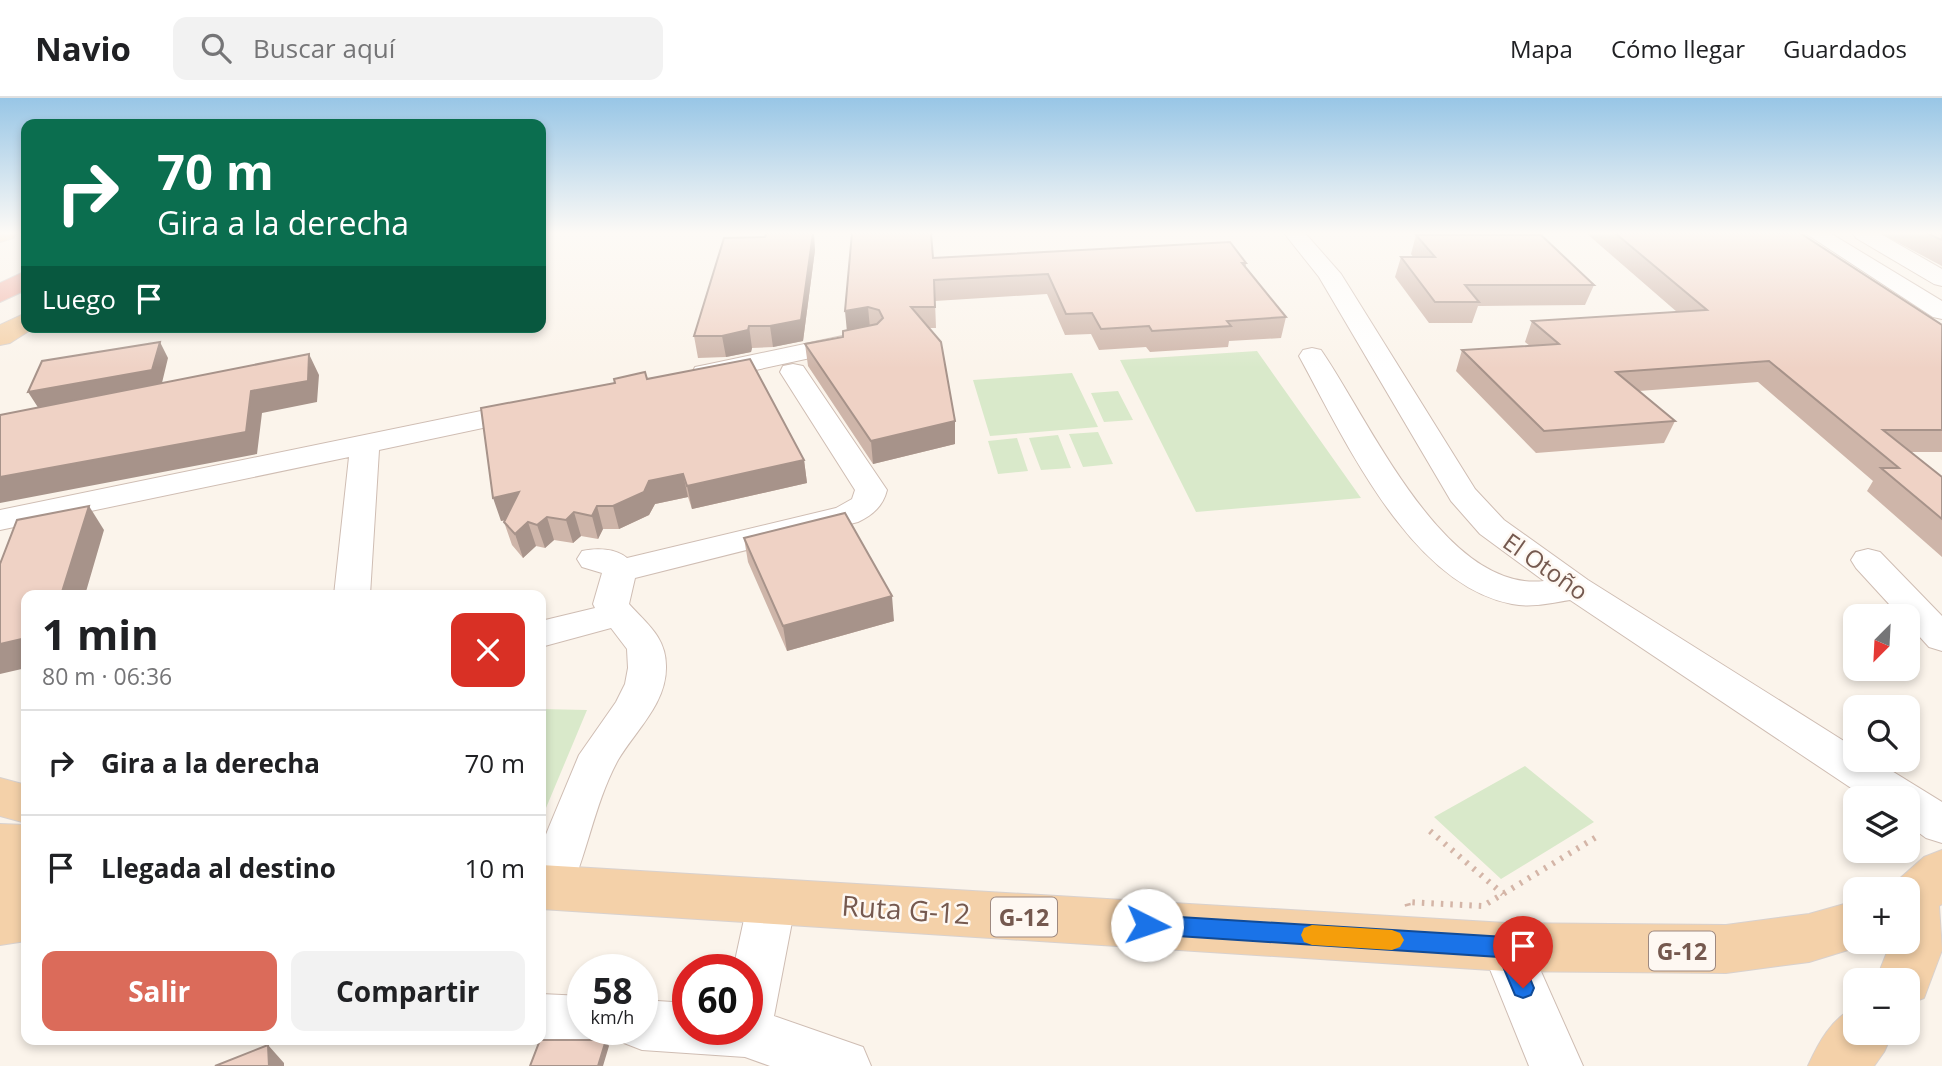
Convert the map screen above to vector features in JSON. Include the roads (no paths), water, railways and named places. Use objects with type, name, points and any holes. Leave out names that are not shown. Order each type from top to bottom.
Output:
[{"type":"highway","points":[[0,294],[21,282]]},
{"type":"main road","points":[[0,337],[21,324]]},
{"type":"main road","points":[[0,797],[21,803]]},
{"type":"main road","points":[[0,845],[21,846]]},
{"type":"main road","points":[[0,879],[21,881]]},
{"type":"main road","name":"Ruta G-12","points":[[546,887],[1506,947],[1726,949],[1809,938],[1843,928]]},
{"type":"main road","points":[[1908,968],[1918,941],[1921,891]]},
{"type":"main road","points":[[0,922],[21,919]]},
{"type":"main road","points":[[1838,1066],[1854,1045]]},
{"type":"street","name":"El Otoño","points":[[1332,278],[1448,472],[1475,511],[1492,527],[1576,588],[1881,786]]},
{"type":"street","points":[[1888,278],[1942,312]]},
{"type":"street","points":[[678,379],[869,338]]},
{"type":"street","points":[[1312,356],[1405,509],[1466,572],[1509,593],[1524,594],[1576,588]]},
{"type":"street","points":[[546,885],[595,764],[636,705],[649,674],[646,645],[616,615],[611,604],[607,565],[847,515],[869,500],[871,490],[793,372]]},
{"type":"street","points":[[0,520],[556,404]]},
{"type":"street","points":[[352,590],[365,444]]},
{"type":"street","points":[[1868,560],[1942,638]]},
{"type":"street","points":[[546,633],[616,615]]},
{"type":"street","points":[[1920,811],[1942,825]]},
{"type":"street","points":[[756,954],[772,901]]},
{"type":"street","points":[[1506,947],[1556,1066]]},
{"type":"street","points":[[546,1018],[567,1020]]},
{"type":"street","points":[[763,1038],[844,1066]]}]
